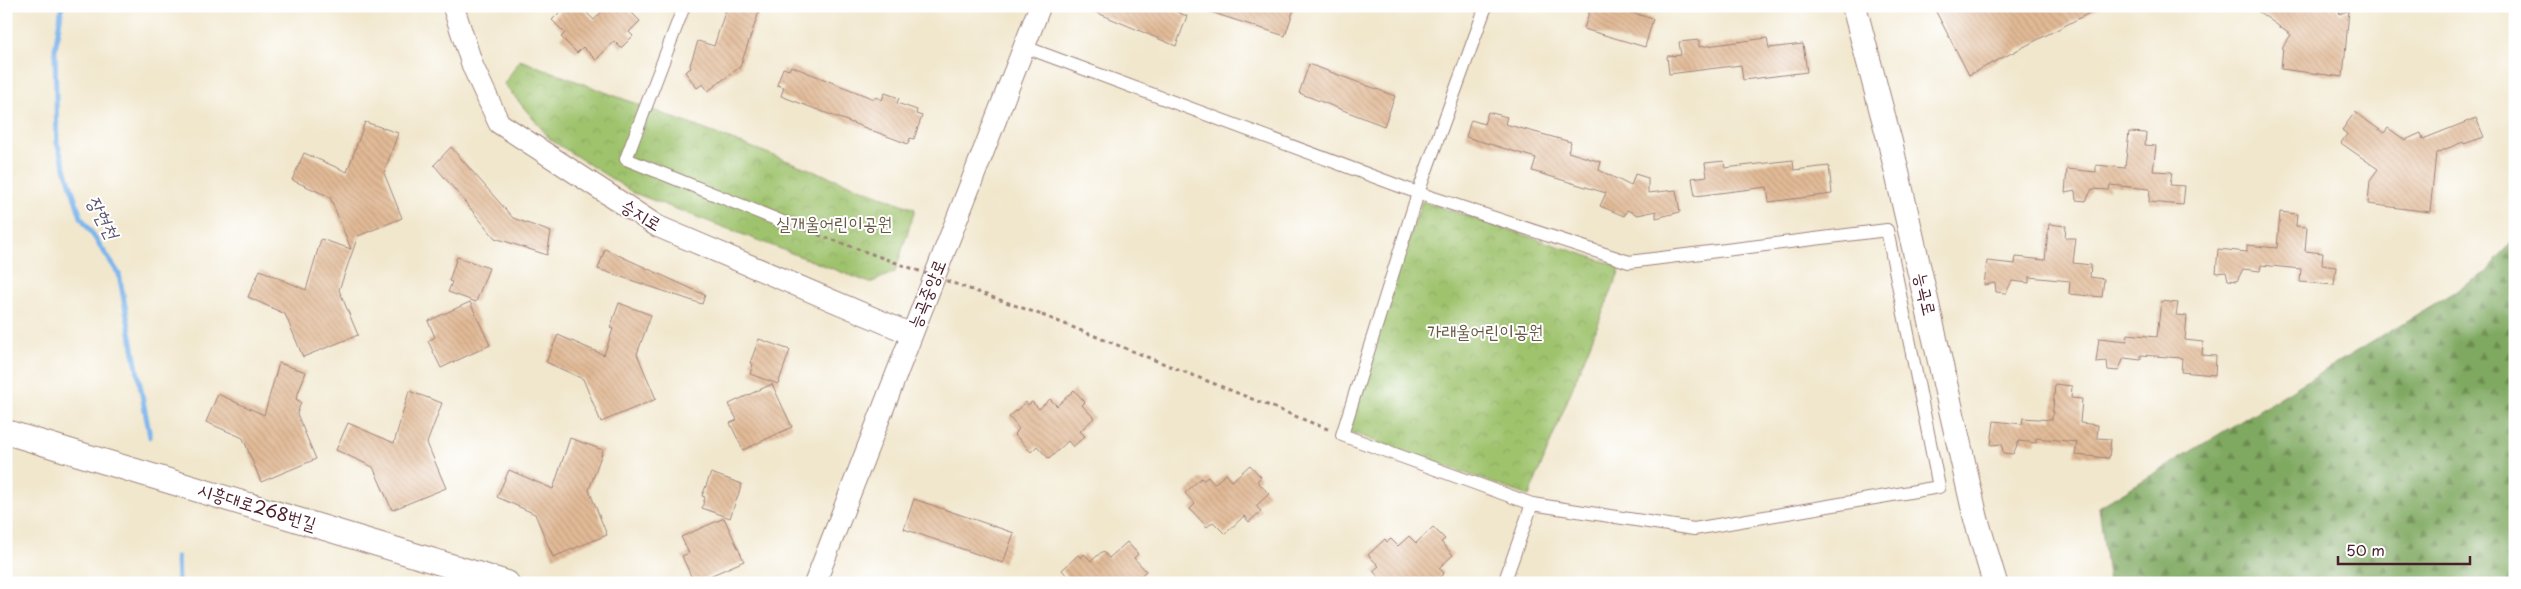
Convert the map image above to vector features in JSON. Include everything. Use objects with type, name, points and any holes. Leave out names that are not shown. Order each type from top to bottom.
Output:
[{"type":"main road","name":"능곡로","points":[[1854,6],[1890,142],[1976,519],[1995,583]]},
{"type":"main road","name":"시흥대로268번길","points":[[6,432],[507,583]]},
{"type":"street","name":"승지로","points":[[453,6],[473,67],[499,123],[657,226],[911,334]]},
{"type":"street","points":[[684,6],[626,159],[788,224]]},
{"type":"street","name":"능곡중앙로","points":[[815,583],[1040,6]]},
{"type":"street","points":[[1025,46],[1418,193],[1629,262],[1887,230],[1940,487],[1694,529],[1532,504],[1342,435],[1418,193],[1486,6]]},
{"type":"street","points":[[1504,583],[1532,504]]},
{"type":"path","points":[[788,224],[1042,315],[1342,435]]},
{"type":"green space","name":"실개울어린이공원","points":[[520,60],[915,209],[895,272],[870,283],[634,193],[551,140],[504,84]]},
{"type":"green space","name":"가래울어린이공원","points":[[1422,201],[1621,267],[1529,496],[1344,430]]},
{"type":"green space","points":[[2515,237],[2515,583],[2109,583],[2099,507],[2487,272]]},
{"type":"building","points":[[566,6],[580,6],[594,20],[607,6],[625,6],[640,21],[629,32],[633,36],[621,48],[614,41],[596,60],[583,47],[577,53],[561,37],[565,33],[552,20]]},
{"type":"building","points":[[727,6],[761,6],[740,67],[708,91],[703,84],[697,88],[685,72],[691,68],[690,65],[698,41],[714,46]]},
{"type":"building","points":[[1081,6],[1162,6],[1187,16],[1176,46]]},
{"type":"building","points":[[1202,6],[1295,6],[1285,36],[1201,9]]},
{"type":"building","points":[[1591,6],[1621,6],[1620,9],[1653,19],[1645,47],[1584,29]]},
{"type":"building","points":[[1933,6],[2103,6],[1969,75]]},
{"type":"building","points":[[2251,6],[2337,6],[2340,14],[2349,10],[2343,77],[2281,69],[2283,46],[2291,35]]},
{"type":"building","points":[[1767,38],[1769,48],[1803,44],[1807,72],[1743,80],[1741,65],[1669,74],[1667,56],[1681,55],[1679,42],[1699,40],[1699,47]]},
{"type":"building","points":[[1309,64],[1395,96],[1384,126],[1299,93]]},
{"type":"building","points":[[791,66],[874,99],[876,97],[882,100],[885,93],[899,98],[897,103],[917,110],[916,114],[922,116],[914,139],[910,138],[908,144],[781,96],[784,87],[777,85],[783,68],[789,70]]},
{"type":"building","points":[[1488,112],[1507,117],[1505,124],[1571,142],[1568,152],[1601,162],[1599,170],[1631,186],[1635,174],[1648,178],[1648,193],[1676,190],[1680,212],[1656,218],[1656,211],[1638,215],[1627,210],[1624,216],[1600,206],[1606,193],[1532,171],[1536,158],[1466,137],[1471,120],[1484,124]]},
{"type":"building","points":[[2355,112],[2384,133],[2388,128],[2405,140],[2421,133],[2423,139],[2476,118],[2484,137],[2464,144],[2463,142],[2436,153],[2430,212],[2368,204],[2370,180],[2378,169],[2341,143],[2347,134],[2342,130]]},
{"type":"building","points":[[365,122],[398,133],[384,173],[402,218],[358,236],[339,290],[358,335],[303,357],[285,314],[248,297],[260,270],[306,290],[321,239],[351,249],[330,197],[292,180],[304,153],[347,172]]},
{"type":"building","points":[[2129,132],[2146,133],[2145,145],[2156,146],[2153,171],[2172,172],[2170,185],[2185,186],[2183,205],[2149,202],[2150,189],[2110,185],[2109,190],[2092,189],[2086,201],[2076,200],[2075,191],[2065,193],[2067,169],[2096,172],[2096,165],[2125,168]]},
{"type":"building","points":[[451,147],[513,218],[551,232],[547,255],[495,238],[434,165]]},
{"type":"building","points":[[1793,160],[1794,170],[1829,166],[1832,194],[1769,202],[1767,187],[1695,196],[1692,178],[1707,176],[1705,163],[1724,161],[1725,168]]},
{"type":"building","points":[[2280,212],[2297,214],[2296,226],[2307,227],[2305,251],[2323,253],[2322,265],[2336,267],[2334,285],[2300,282],[2301,269],[2261,265],[2260,271],[2243,269],[2237,281],[2228,280],[2226,272],[2216,273],[2218,249],[2247,252],[2247,245],[2277,248]]},
{"type":"building","points":[[2049,224],[2066,226],[2065,238],[2076,238],[2073,263],[2091,265],[2090,277],[2104,279],[2102,297],[2069,294],[2070,281],[2029,277],[2029,283],[2012,281],[2006,293],[1996,292],[1995,283],[1984,285],[1987,261],[2015,264],[2016,257],[2045,260]]},
{"type":"building","points":[[605,249],[705,295],[702,304],[598,269]]},
{"type":"building","points":[[457,257],[489,268],[476,302],[448,292],[452,282],[449,281]]},
{"type":"building","points":[[2161,301],[2178,303],[2176,315],[2187,316],[2185,340],[2203,342],[2202,355],[2216,356],[2215,375],[2181,372],[2182,358],[2141,355],[2141,360],[2124,358],[2118,371],[2108,370],[2107,361],[2096,362],[2099,338],[2127,341],[2128,334],[2157,337]]},
{"type":"building","points":[[470,302],[490,345],[441,368],[428,341],[435,337],[428,321]]},
{"type":"building","points":[[619,303],[651,315],[637,354],[656,399],[601,422],[583,379],[546,362],[558,335],[604,355],[613,329],[610,328]]},
{"type":"building","points":[[759,339],[790,350],[778,384],[750,374],[753,364],[750,363]]},
{"type":"building","points":[[279,363],[306,372],[296,399],[301,402],[297,414],[316,459],[261,482],[243,438],[206,422],[218,394],[264,415]]},
{"type":"building","points":[[772,384],[792,427],[743,450],[730,423],[737,420],[729,404]]},
{"type":"building","points":[[2055,384],[2072,386],[2071,398],[2082,399],[2080,423],[2098,425],[2097,438],[2111,439],[2109,458],[2075,455],[2077,442],[2036,438],[2036,443],[2019,441],[2013,454],[2003,453],[2002,444],[1991,445],[1994,421],[2022,424],[2023,418],[2052,420]]},
{"type":"building","points":[[1074,390],[1085,402],[1082,405],[1094,418],[1080,431],[1085,436],[1073,447],[1068,441],[1049,459],[1037,446],[1031,452],[1014,434],[1019,429],[1009,417],[1026,402],[1028,405],[1032,402],[1039,409],[1050,399],[1057,406]]},
{"type":"building","points":[[409,391],[442,403],[427,443],[446,488],[392,510],[373,467],[336,450],[348,423],[394,443]]},
{"type":"building","points":[[570,438],[603,450],[589,490],[607,535],[553,557],[535,514],[497,497],[509,470],[553,489]]},
{"type":"building","points":[[1250,465],[1261,477],[1257,481],[1269,494],[1256,506],[1261,511],[1249,522],[1244,516],[1225,534],[1213,522],[1207,527],[1190,509],[1195,504],[1185,493],[1201,478],[1204,480],[1208,477],[1214,484],[1226,474],[1232,481]]},
{"type":"building","points":[[711,473],[742,484],[730,518],[702,508],[705,497],[702,496]]},
{"type":"building","points":[[914,499],[1014,533],[1003,563],[904,529]]},
{"type":"building","points":[[724,518],[744,561],[694,583],[682,556],[689,553],[681,537]]},
{"type":"building","points":[[1433,527],[1445,539],[1441,542],[1453,555],[1439,568],[1444,573],[1434,583],[1384,583],[1373,571],[1379,566],[1368,555],[1385,539],[1387,542],[1391,539],[1398,546],[1409,536],[1416,543]]},
{"type":"building","points":[[1127,542],[1138,554],[1134,558],[1146,571],[1133,583],[1073,583],[1062,570],[1078,555],[1081,558],[1084,554],[1091,561],[1103,551],[1109,558]]},
{"type":"waterway","name":"장현천","points":[[62,6],[55,50],[57,143],[81,217],[119,274],[150,437]]},
{"type":"waterway","name":"장현천","points":[[177,557],[178,583]]}]
